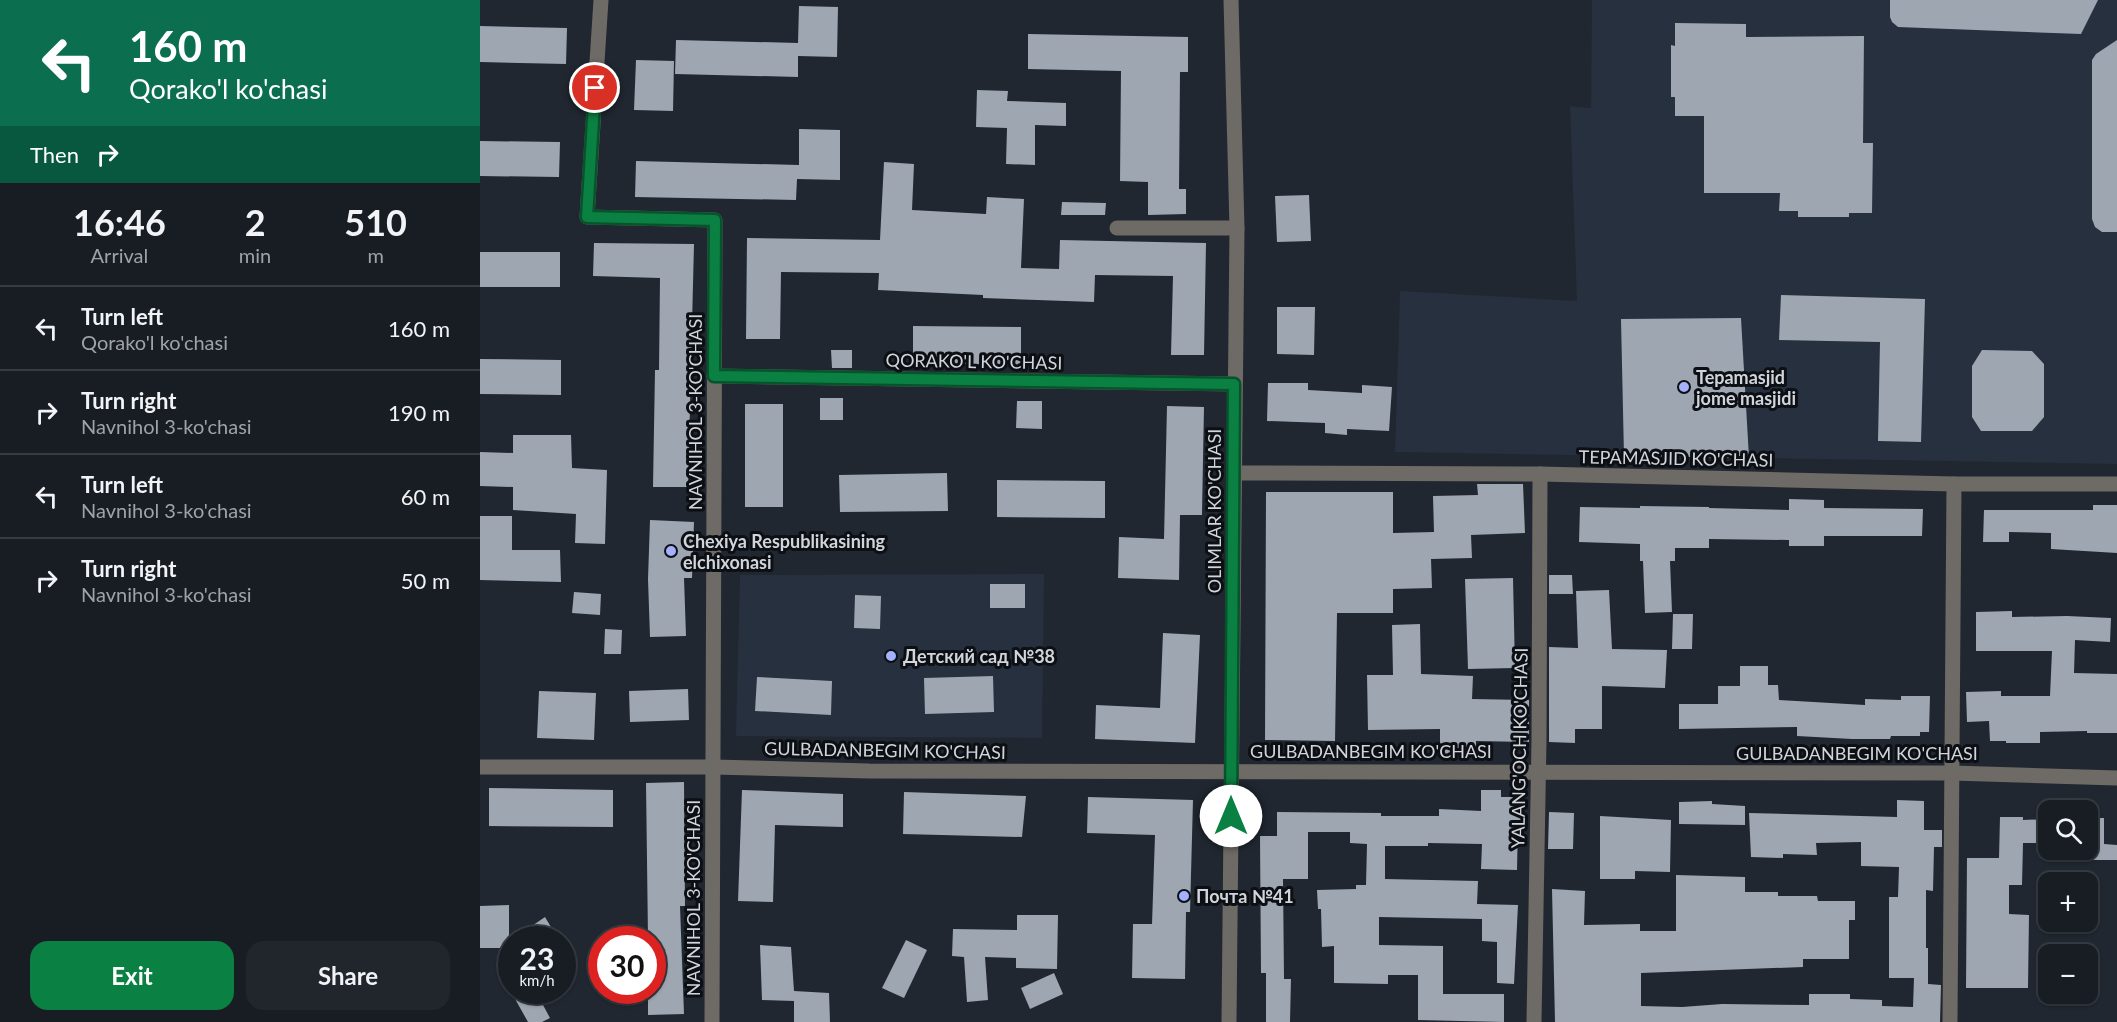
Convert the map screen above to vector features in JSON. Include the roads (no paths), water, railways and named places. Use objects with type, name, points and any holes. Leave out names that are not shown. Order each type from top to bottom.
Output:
[{"type":"street","name":"NAVNIHOL 3-KO'CHASI","points":[[601,0],[587,217],[715,220],[712,1022]]},
{"type":"street","name":"OLIMLAR KO'CHASI","points":[[1229,1022],[1237,228],[1231,0]]},
{"type":"street","points":[[1117,228],[1237,228]]},
{"type":"street","name":"QORAKO'L KO'CHASI","points":[[714,376],[1234,384]]},
{"type":"street","name":"TEPAMASJID KO'CHASI","points":[[1234,473],[1540,474],[1954,484],[2117,484]]},
{"type":"street","name":"YALANG'OCH KO'CHASI","points":[[1534,1022],[1539,771],[1540,474]]},
{"type":"street","points":[[1950,1022],[1954,484]]},
{"type":"street","name":"GULBADANBEGIM KO'CHASI","points":[[480,768],[1952,773],[2117,778]]},
{"type":"place","name":"Tepamasjid jome masjidi","points":[[1684,387]]},
{"type":"place","name":"Chexiya Respublikasining elchixonasi","points":[[671,551]]},
{"type":"place","name":"Детский сад №38","points":[[891,656]]},
{"type":"place","name":"Почта №41","points":[[1184,896]]}]
